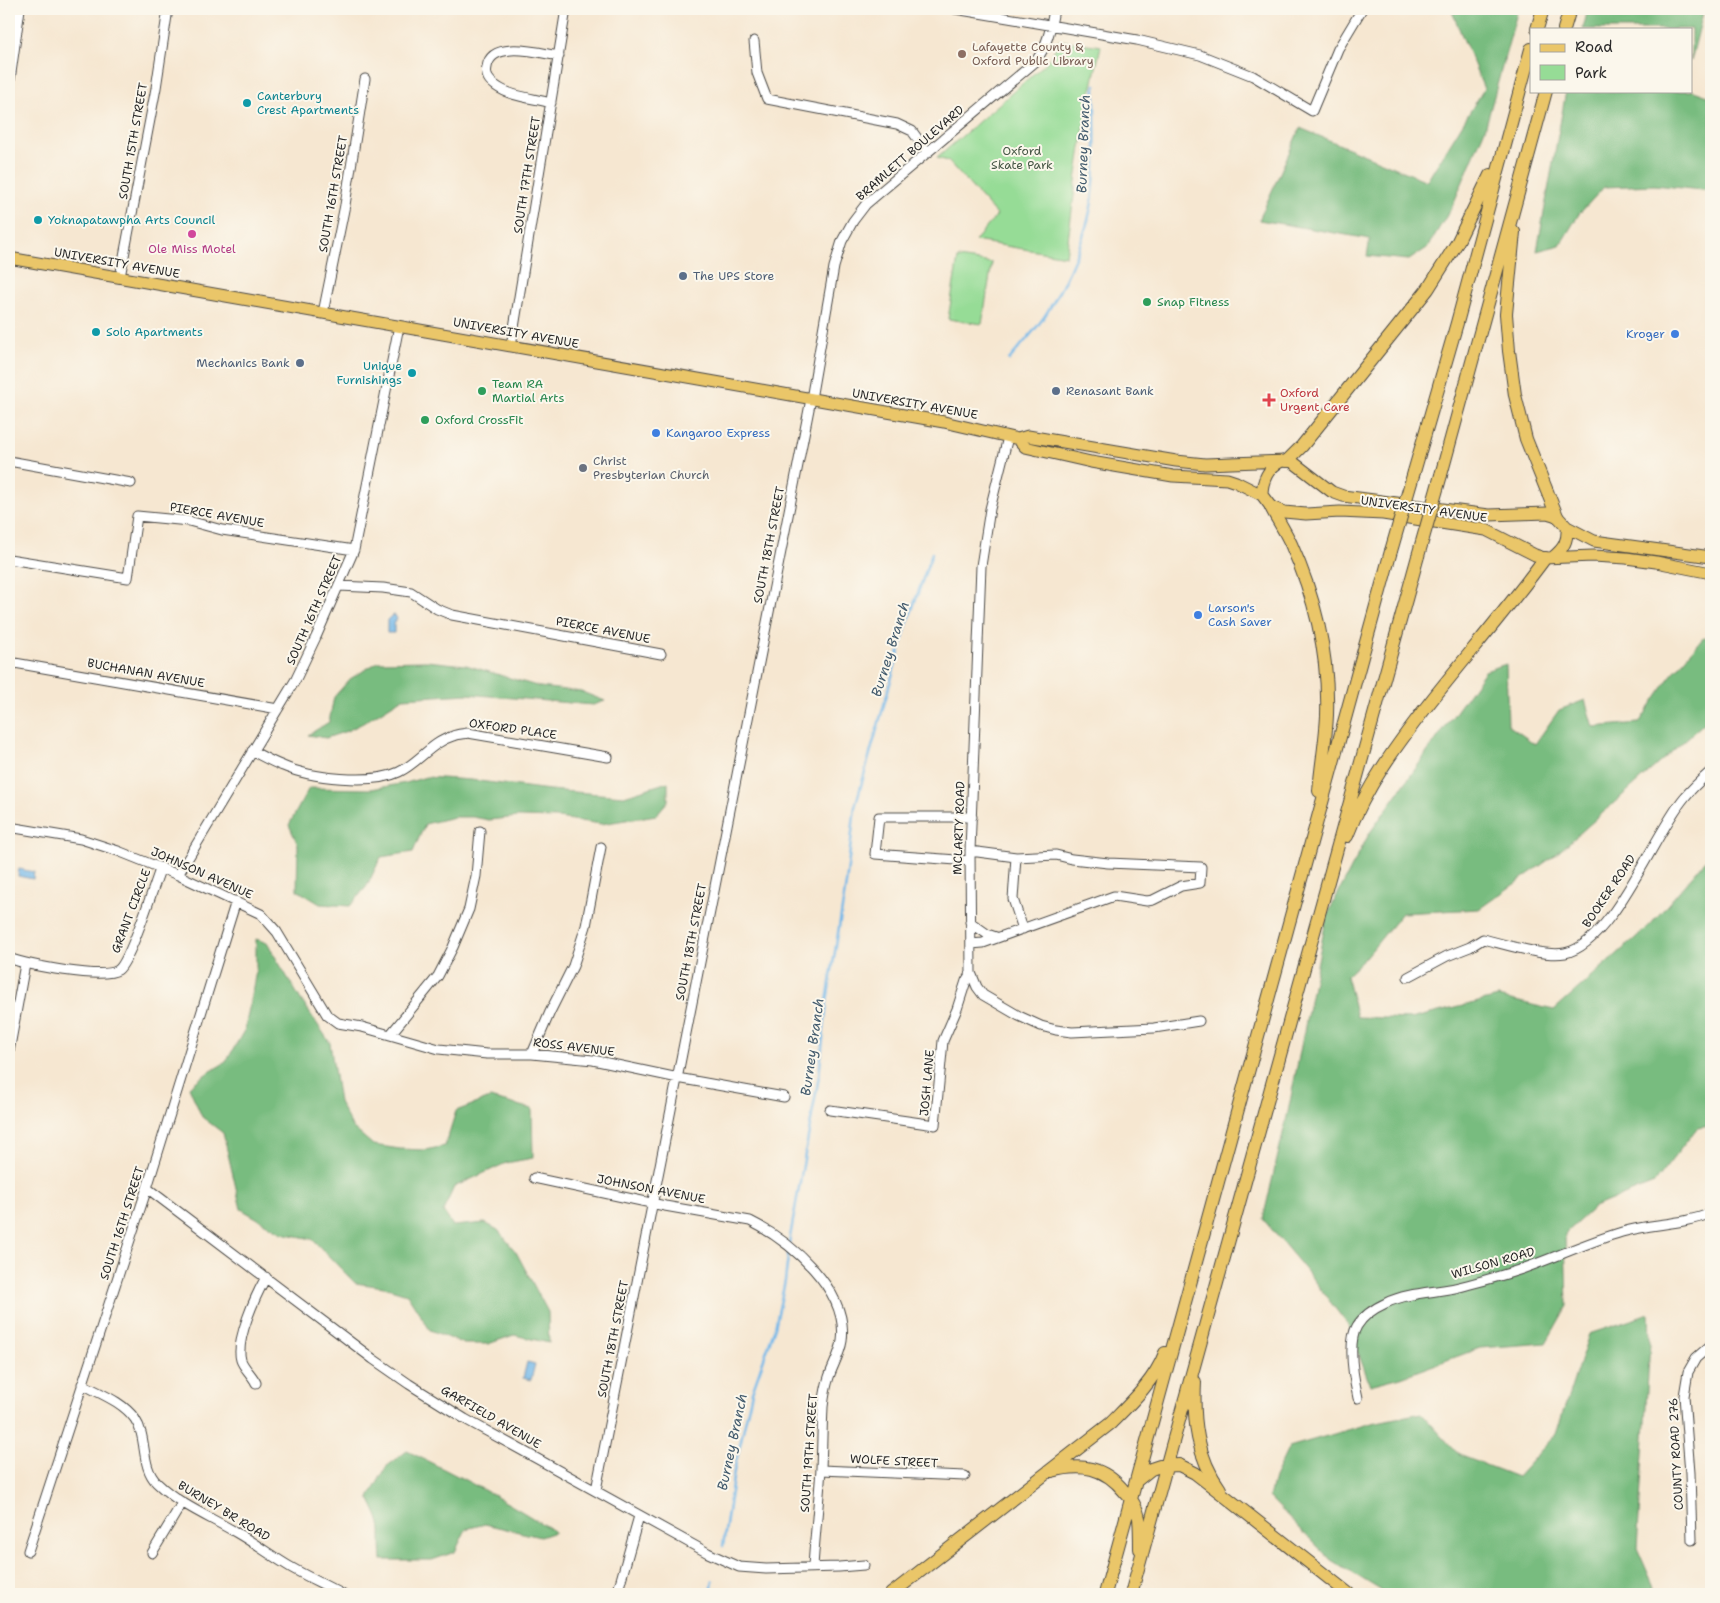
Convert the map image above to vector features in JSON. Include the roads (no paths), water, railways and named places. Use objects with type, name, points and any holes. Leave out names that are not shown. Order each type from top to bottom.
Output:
[{"type":"highway","points":[[1537,28],[1543,9]]},
{"type":"highway","points":[[1564,28],[1570,9]]},
{"type":"highway","points":[[1105,1594],[1391,552],[1457,323],[1530,53]]},
{"type":"highway","points":[[1131,1594],[1327,890],[1373,715],[1546,92]]},
{"type":"highway","points":[[1285,461],[1302,446],[1428,289],[1457,243],[1505,141]]},
{"type":"highway","points":[[1520,187],[1506,314],[1508,352],[1515,395],[1526,439],[1557,516]]},
{"type":"highway","points":[[1271,506],[1292,546],[1309,588],[1324,652],[1327,714],[1317,822]]},
{"type":"highway","points":[[1327,890],[1351,827],[1383,765],[1405,733],[1549,558]]},
{"type":"highway","points":[[891,1594],[1111,1423],[1129,1405],[1150,1379],[1163,1358],[1184,1304]]},
{"type":"highway","points":[[1195,1362],[1194,1397],[1199,1446],[1205,1464],[1214,1481],[1226,1497]]},
{"type":"highway","points":[[1136,1481],[1150,1469],[1167,1465],[1180,1465],[1195,1473],[1349,1594]]},
{"type":"highway","points":[[1046,1473],[1066,1468],[1095,1469],[1110,1477],[1131,1499],[1138,1516],[1140,1528],[1140,1547],[1136,1578]]},
{"type":"main road","name":"UNIVERSITY AVENUE","points":[[9,258],[944,422],[1013,438],[1028,436],[1176,461],[1205,464],[1293,462],[1332,492],[1343,496],[1489,515],[1534,512],[1557,516]]},
{"type":"main road","name":"UNIVERSITY AVENUE","points":[[1013,438],[1024,447],[1091,462],[1173,476],[1227,479],[1262,495],[1271,506],[1284,512],[1298,514],[1340,512],[1383,514],[1486,530],[1535,555],[1549,558],[1626,558],[1711,573]]},
{"type":"main road","points":[[1262,495],[1265,478],[1271,468],[1285,461]]},
{"type":"main road","points":[[1557,516],[1567,527],[1594,541],[1711,556]]},
{"type":"main road","points":[[1549,558],[1565,545],[1568,536],[1567,527]]},
{"type":"street","points":[[9,87],[15,52],[12,39],[20,9]]},
{"type":"street","name":"SOUTH 15TH STREET","points":[[120,277],[156,88],[168,9]]},
{"type":"street","name":"SOUTH 17TH STREET","points":[[511,346],[566,9]]},
{"type":"street","points":[[955,9],[1137,40],[1200,55],[1253,76],[1312,111],[1338,49],[1362,9]]},
{"type":"street","name":"BRAMLETT BOULEVARD","points":[[811,399],[834,267],[842,241],[853,221],[866,204],[1035,62],[1042,53],[1051,26],[1054,9]]},
{"type":"street","points":[[754,41],[757,73],[767,99],[897,124],[912,131],[928,153]]},
{"type":"street","points":[[552,103],[513,94],[497,87],[487,78],[486,70],[488,61],[494,54],[512,49],[559,56]]},
{"type":"street","name":"SOUTH 16TH STREET","points":[[323,313],[345,205],[365,79]]},
{"type":"street","name":"SOUTH 16TH STREET","points":[[178,874],[300,671],[354,550],[399,326]]},
{"type":"street","name":"SOUTH 18TH STREET","points":[[596,1490],[811,399]]},
{"type":"street","name":"MCLARTY ROAD","points":[[1013,438],[990,509],[981,566],[970,851],[971,972],[976,987],[983,995],[1019,1016],[1041,1026],[1056,1030],[1072,1032],[1154,1028],[1199,1021]]},
{"type":"street","points":[[9,461],[132,484]]},
{"type":"street","name":"PIERCE AVENUE","points":[[9,559],[128,578],[137,516],[189,521],[222,530],[354,550]]},
{"type":"street","name":"PIERCE AVENUE","points":[[339,586],[383,588],[411,592],[437,609],[452,615],[660,654]]},
{"type":"street","name":"BUCHANAN AVENUE","points":[[9,662],[278,709]]},
{"type":"street","name":"OXFORD PLACE","points":[[252,750],[284,767],[311,775],[369,780],[383,778],[399,772],[415,763],[442,741],[452,736],[468,733],[608,757]]},
{"type":"street","name":"BOOKER ROAD","points":[[1408,977],[1483,939],[1550,953],[1566,953],[1594,938],[1624,897],[1683,798],[1711,771]]},
{"type":"street","points":[[970,861],[874,854],[879,817],[972,817]]},
{"type":"street","name":"JOHNSON AVENUE","points":[[9,827],[81,839],[118,851],[178,874],[261,914],[277,932],[327,1015],[338,1023],[390,1035]]},
{"type":"street","points":[[390,1035],[438,976],[453,947],[469,909],[476,876],[480,831]]},
{"type":"street","points":[[532,1054],[573,966],[587,922],[601,847]]},
{"type":"street","points":[[970,851],[1016,857],[1056,855],[1072,859],[1108,863],[1201,867],[1200,883],[1181,886],[1152,900],[1147,901],[1114,896],[1023,930],[996,937],[984,943],[970,944]]},
{"type":"street","points":[[1016,857],[1013,899],[1023,930]]},
{"type":"street","name":"GRANT CIRCLE","points":[[9,958],[25,964],[95,974],[118,970],[124,963],[132,945],[161,867]]},
{"type":"street","name":"SOUTH 16TH STREET","points":[[28,1551],[147,1188],[236,901]]},
{"type":"street","points":[[970,922],[987,934],[996,937]]},
{"type":"street","points":[[9,1052],[25,964]]},
{"type":"street","name":"JOSH LANE","points":[[830,1110],[935,1125],[943,1041],[971,972]]},
{"type":"street","name":"ROSS AVENUE","points":[[390,1035],[439,1049],[486,1054],[532,1054],[593,1060],[677,1078],[784,1097]]},
{"type":"street","name":"JOHNSON AVENUE","points":[[534,1178],[750,1221],[762,1227]]},
{"type":"street","name":"GARFIELD AVENUE","points":[[147,1188],[373,1359],[409,1384],[465,1418],[708,1553],[739,1567],[766,1569],[838,1567],[864,1564]]},
{"type":"street","name":"WILSON ROAD","points":[[1358,1398],[1354,1378],[1352,1342],[1356,1327],[1370,1312],[1387,1302],[1422,1292],[1461,1287],[1520,1269],[1624,1231],[1645,1226],[1686,1221],[1711,1213]]},
{"type":"street","name":"SOUTH 19TH STREET","points":[[762,1227],[797,1252],[811,1265],[833,1296],[840,1319],[842,1340],[838,1358],[829,1378],[824,1405],[813,1567]]},
{"type":"street","points":[[256,1383],[242,1362],[240,1353],[247,1319],[266,1277]]},
{"type":"street","name":"COUNTY ROAD 276","points":[[1692,1540],[1690,1473],[1684,1396],[1688,1372],[1696,1358],[1711,1345]]},
{"type":"street","name":"BURNEY BR ROAD","points":[[82,1384],[121,1404],[136,1420],[141,1435],[146,1464],[155,1481],[182,1503],[238,1533],[291,1568],[342,1594]]},
{"type":"street","name":"WOLFE STREET","points":[[821,1470],[965,1476]]},
{"type":"street","points":[[152,1553],[182,1503]]},
{"type":"street","points":[[617,1594],[639,1516]]},
{"type":"water","points":[[395,615],[397,619],[394,623],[394,633],[387,633],[387,620]]},
{"type":"water","points":[[19,869],[34,872],[33,879],[18,876]]},
{"type":"water","points":[[527,1362],[535,1364],[531,1380],[523,1378]]},
{"type":"waterway","name":"Burney Branch","points":[[1009,360],[1045,316],[1062,287],[1077,254],[1088,222],[1094,177],[1095,85]]},
{"type":"waterway","name":"Burney Branch","points":[[789,1243],[819,1076],[827,1001],[846,884],[855,807],[906,627],[932,553]]},
{"type":"waterway","name":"Burney Branch","points":[[723,1546],[734,1471],[752,1392],[775,1327],[785,1281],[789,1248]]},
{"type":"waterway","name":"Burney Branch","points":[[711,1594],[713,1581]]},
{"type":"place","name":"Lafayette County & Oxford Public Library","points":[[962,54]]},
{"type":"place","name":"Canterbury Crest Apartments","points":[[247,103]]},
{"type":"place","name":"Yoknapatawpha Arts Council","points":[[38,220]]},
{"type":"place","name":"Ole Miss Motel","points":[[192,234]]},
{"type":"place","name":"The UPS Store","points":[[683,276]]},
{"type":"place","name":"Snap Fitness","points":[[1147,302]]},
{"type":"place","name":"Solo Apartments","points":[[96,332]]},
{"type":"place","name":"Kroger","points":[[1675,334]]},
{"type":"place","name":"Mechanics Bank","points":[[300,363]]},
{"type":"place","name":"Unique Furnishings","points":[[412,373]]},
{"type":"place","name":"Team RA Martial Arts","points":[[482,391]]},
{"type":"place","name":"Renasant Bank","points":[[1056,391]]},
{"type":"place","name":"Oxford Urgent Care","points":[[1269,400]]},
{"type":"place","name":"Oxford CrossFit","points":[[425,420]]},
{"type":"place","name":"Kangaroo Express","points":[[656,433]]},
{"type":"place","name":"Christ Presbyterian Church","points":[[583,468]]},
{"type":"place","name":"Larson's Cash Saver","points":[[1198,615]]},
{"type":"park label","name":"Oxford Skate Park","points":[[1022,158]]}]
